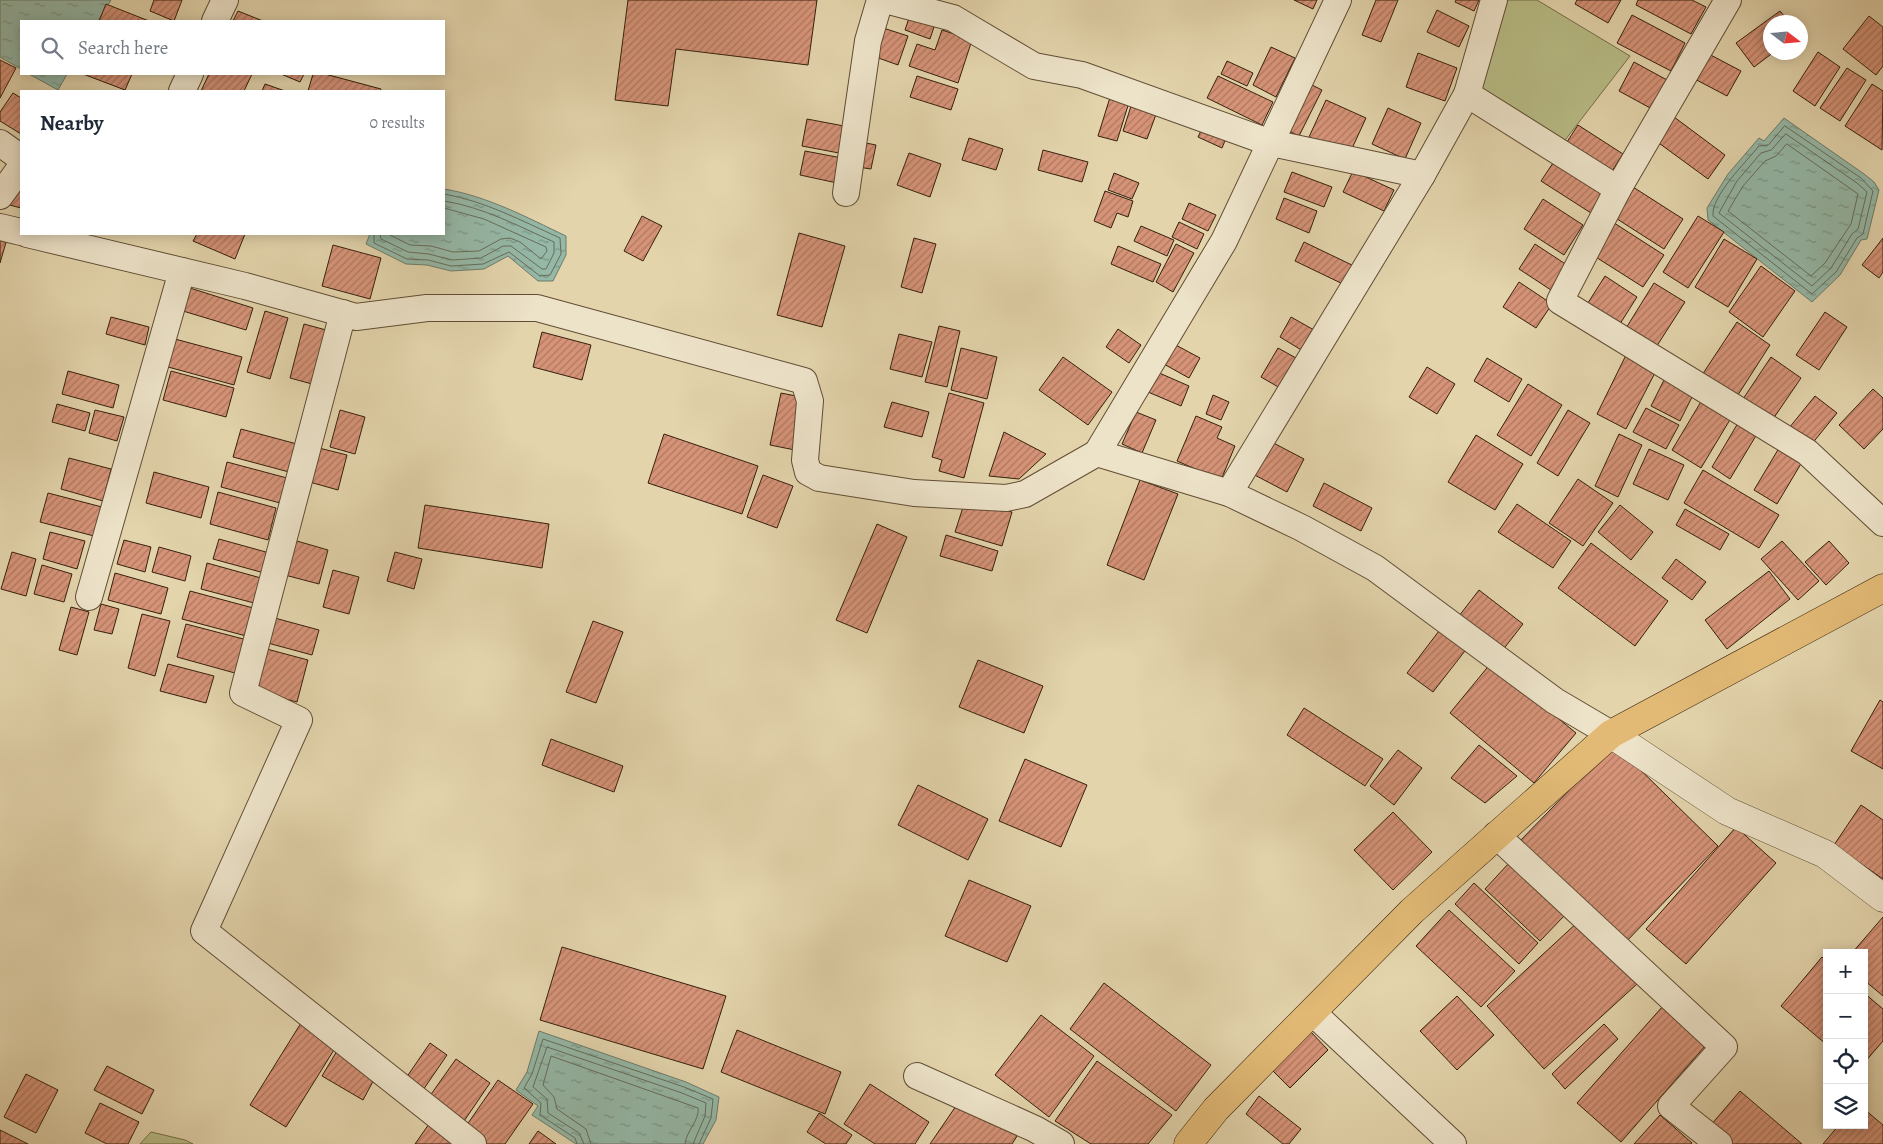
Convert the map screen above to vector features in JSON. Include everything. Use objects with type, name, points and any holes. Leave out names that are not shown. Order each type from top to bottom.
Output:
[{"type":"main road","points":[[1188,1144],[1216,1109],[1412,911],[1611,734],[1883,588]]},
{"type":"street","points":[[215,20],[225,0]]},
{"type":"street","points":[[846,194],[868,42],[880,0]]},
{"type":"street","points":[[885,0],[959,9],[1034,66],[1082,75],[1270,143],[1422,175]]},
{"type":"street","points":[[36,235],[109,243],[182,271],[356,317],[427,308],[537,308],[804,381],[810,401],[805,460],[808,472],[820,478],[914,493],[1006,498],[1025,494],[1097,453],[1224,241],[1338,0]]},
{"type":"street","points":[[1229,493],[1422,175],[1467,94],[1494,0]]},
{"type":"street","points":[[1728,0],[1618,188],[1560,301],[1807,452],[1883,523]]},
{"type":"street","points":[[182,90],[190,75]]},
{"type":"street","points":[[1467,94],[1618,188]]},
{"type":"street","points":[[0,143],[20,157]]},
{"type":"street","points":[[0,196],[20,168]]},
{"type":"street","points":[[0,227],[20,232]]},
{"type":"street","points":[[89,597],[182,271]]},
{"type":"street","points":[[343,314],[243,693],[299,720],[204,931],[473,1144]]},
{"type":"street","points":[[1097,453],[1229,493],[1302,528],[1375,568],[1555,701],[1611,734],[1727,811],[1825,854],[1883,898]]},
{"type":"street","points":[[1496,836],[1724,1047],[1672,1106],[1719,1144]]},
{"type":"street","points":[[1312,1012],[1453,1144]]},
{"type":"street","points":[[917,1076],[1036,1128],[1061,1144]]},
{"type":"green space","points":[[1502,0],[1537,0],[1630,56],[1559,148],[1471,93]]},
{"type":"green space","points":[[151,1132],[185,1140],[193,1144],[140,1144]]},
{"type":"water","points":[[0,0],[111,0],[99,20],[20,20],[20,68],[0,57]]},
{"type":"water","points":[[31,75],[66,75],[58,90]]},
{"type":"water","points":[[1784,118],[1864,174],[1874,182],[1879,190],[1867,239],[1861,240],[1840,275],[1812,302],[1708,220],[1707,208],[1728,174],[1759,138],[1764,141]]},
{"type":"water","points":[[445,189],[491,202],[566,236],[566,255],[553,281],[538,281],[508,256],[484,269],[451,271],[427,265],[406,264],[366,244],[370,235],[445,235]]},
{"type":"water","points":[[539,1031],[686,1082],[719,1097],[716,1120],[703,1144],[576,1144],[532,1115],[538,1106],[516,1090],[527,1072]]},
{"type":"building","points":[[154,0],[182,0],[174,20],[150,11]]},
{"type":"building","points":[[628,0],[817,0],[808,65],[676,49],[668,106],[615,100]]},
{"type":"building","points":[[1294,0],[1317,0],[1313,9]]},
{"type":"building","points":[[1376,0],[1398,0],[1381,42],[1362,35]]},
{"type":"building","points":[[1456,0],[1479,0],[1474,11],[1455,2]]},
{"type":"building","points":[[1577,0],[1621,0],[1608,23],[1575,4]]},
{"type":"building","points":[[1638,0],[1692,0],[1706,7],[1691,34],[1636,5]]},
{"type":"building","points":[[106,4],[146,20],[99,20]]},
{"type":"building","points":[[1437,10],[1469,26],[1459,47],[1427,32]]},
{"type":"building","points":[[238,11],[260,20],[234,20]]},
{"type":"building","points":[[1780,11],[1783,15],[1774,15]]},
{"type":"building","points":[[911,12],[936,21],[930,39],[905,30]]},
{"type":"building","points":[[1632,15],[1685,43],[1671,71],[1617,43]]},
{"type":"building","points":[[1869,16],[1883,27],[1883,66],[1876,75],[1843,49]]},
{"type":"building","points":[[1763,23],[1763,60],[1754,67],[1736,43]]},
{"type":"building","points":[[880,27],[908,36],[898,65],[870,55]]},
{"type":"building","points":[[942,30],[972,40],[958,83],[909,66],[917,44],[935,50]]},
{"type":"building","points":[[1271,47],[1295,58],[1276,97],[1253,85]]},
{"type":"building","points":[[1705,52],[1741,71],[1727,96],[1691,77]]},
{"type":"building","points":[[1818,52],[1840,67],[1815,106],[1793,91]]},
{"type":"building","points":[[1418,53],[1457,68],[1445,101],[1406,87]]},
{"type":"building","points":[[0,60],[16,68],[0,98]]},
{"type":"building","points":[[1227,61],[1253,73],[1247,86],[1221,74]]},
{"type":"building","points":[[1634,62],[1667,80],[1652,109],[1619,91]]},
{"type":"building","points":[[1847,68],[1866,80],[1840,121],[1820,108]]},
{"type":"building","points":[[86,75],[132,75],[125,90]]},
{"type":"building","points":[[209,75],[252,75],[244,90],[201,90]]},
{"type":"building","points":[[283,75],[304,75],[300,82]]},
{"type":"building","points":[[313,75],[329,75],[381,89],[380,90],[308,90]]},
{"type":"building","points":[[917,76],[958,89],[951,110],[910,97]]},
{"type":"building","points":[[1218,76],[1273,102],[1262,125],[1207,98]]},
{"type":"building","points":[[1304,81],[1322,90],[1299,136],[1281,127]]},
{"type":"building","points":[[265,84],[282,90],[262,90]]},
{"type":"building","points":[[1872,84],[1883,91],[1882,150],[1845,126]]},
{"type":"building","points":[[1112,91],[1131,96],[1117,141],[1098,136]]},
{"type":"building","points":[[13,93],[20,97],[20,133],[0,121],[0,112]]},
{"type":"building","points":[[1133,100],[1158,109],[1147,139],[1123,131]]},
{"type":"building","points":[[1326,100],[1366,118],[1349,155],[1309,137]]},
{"type":"building","points":[[1388,108],[1421,123],[1405,159],[1372,144]]},
{"type":"building","points":[[1670,114],[1725,155],[1708,179],[1652,138]]},
{"type":"building","points":[[807,119],[844,126],[839,153],[802,146]]},
{"type":"building","points":[[1206,120],[1229,131],[1222,148],[1198,137]]},
{"type":"building","points":[[1578,125],[1623,154],[1608,177],[1563,148]]},
{"type":"building","points":[[969,138],[1003,149],[996,170],[962,160]]},
{"type":"building","points":[[856,141],[876,145],[871,169],[851,166]]},
{"type":"building","points":[[1043,150],[1088,162],[1082,182],[1038,170]]},
{"type":"building","points":[[805,151],[842,158],[837,183],[800,175]]},
{"type":"building","points":[[909,153],[941,164],[930,197],[897,185]]},
{"type":"building","points":[[1557,157],[1606,188],[1591,213],[1541,181]]},
{"type":"building","points":[[1353,171],[1394,190],[1384,211],[1343,192]]},
{"type":"building","points":[[1292,172],[1332,187],[1324,207],[1284,192]]},
{"type":"building","points":[[1114,173],[1139,183],[1132,199],[1108,190]]},
{"type":"building","points":[[20,175],[20,208],[2,203]]},
{"type":"building","points":[[1633,187],[1683,219],[1664,249],[1614,217]]},
{"type":"building","points":[[1105,191],[1133,201],[1128,217],[1117,213],[1111,228],[1094,221]]},
{"type":"building","points":[[1284,198],[1317,211],[1309,233],[1276,219]]},
{"type":"building","points":[[1543,199],[1583,225],[1564,255],[1524,229]]},
{"type":"building","points":[[1189,203],[1216,215],[1208,231],[1182,219]]},
{"type":"building","points":[[642,216],[662,226],[643,261],[624,251]]},
{"type":"building","points":[[1698,216],[1724,232],[1688,288],[1663,272]]},
{"type":"building","points":[[1611,221],[1664,255],[1643,287],[1591,254]]},
{"type":"building","points":[[1179,222],[1204,234],[1197,249],[1172,237]]},
{"type":"building","points":[[1141,226],[1174,240],[1167,256],[1134,241]]},
{"type":"building","points":[[799,233],[845,246],[822,327],[777,315]]},
{"type":"building","points":[[196,235],[245,235],[235,259],[193,241]]},
{"type":"building","points":[[0,237],[7,239],[0,263]]},
{"type":"building","points":[[914,238],[936,244],[922,293],[901,287]]},
{"type":"building","points":[[1883,238],[1883,272],[1879,278],[1862,265]]},
{"type":"building","points":[[1724,239],[1757,259],[1728,307],[1695,287]]},
{"type":"building","points":[[1304,242],[1354,266],[1345,285],[1295,261]]},
{"type":"building","points":[[1176,244],[1194,253],[1173,292],[1156,282]]},
{"type":"building","points":[[1535,244],[1570,267],[1554,292],[1519,269]]},
{"type":"building","points":[[333,245],[381,258],[370,299],[322,286]]},
{"type":"building","points":[[1118,246],[1161,264],[1153,282],[1111,264]]},
{"type":"building","points":[[1761,266],[1795,291],[1763,337],[1729,312]]},
{"type":"building","points":[[1605,276],[1637,297],[1618,327],[1586,306]]},
{"type":"building","points":[[1519,282],[1552,304],[1536,328],[1503,307]]},
{"type":"building","points":[[1654,283],[1685,302],[1653,352],[1623,333]]},
{"type":"building","points":[[190,288],[253,308],[246,330],[183,311]]},
{"type":"building","points":[[265,311],[288,318],[270,379],[247,372]]},
{"type":"building","points":[[1825,312],[1847,327],[1819,370],[1796,355]]},
{"type":"building","points":[[111,317],[149,327],[145,345],[106,334]]},
{"type":"building","points":[[1291,317],[1314,330],[1303,351],[1280,337]]},
{"type":"building","points":[[1737,322],[1770,345],[1736,398],[1702,375]]},
{"type":"building","points":[[304,324],[326,330],[312,384],[290,378]]},
{"type":"building","points":[[939,326],[960,331],[947,387],[925,382]]},
{"type":"building","points":[[1118,329],[1141,345],[1129,363],[1106,347]]},
{"type":"building","points":[[542,332],[591,345],[582,380],[533,367]]},
{"type":"building","points":[[899,334],[932,342],[922,377],[890,369]]},
{"type":"building","points":[[175,339],[242,357],[234,385],[168,367]]},
{"type":"building","points":[[1172,343],[1200,358],[1189,378],[1162,363]]},
{"type":"building","points":[[961,348],[997,357],[987,399],[951,390]]},
{"type":"building","points":[[1278,348],[1296,358],[1280,388],[1261,377]]},
{"type":"building","points":[[1628,351],[1658,367],[1626,429],[1597,414]]},
{"type":"building","points":[[1063,357],[1112,392],[1088,425],[1039,390]]},
{"type":"building","points":[[1771,357],[1801,378],[1771,422],[1741,402]]},
{"type":"building","points":[[1487,358],[1522,379],[1509,402],[1474,381]]},
{"type":"building","points":[[1427,367],[1455,384],[1437,414],[1409,397]]},
{"type":"building","points":[[68,371],[119,385],[113,408],[62,394]]},
{"type":"building","points":[[171,371],[234,388],[226,417],[163,400]]},
{"type":"building","points":[[1157,372],[1189,386],[1181,406],[1148,392]]},
{"type":"building","points":[[1666,376],[1695,391],[1680,421],[1651,406]]},
{"type":"building","points":[[1528,384],[1562,405],[1531,456],[1497,435]]},
{"type":"building","points":[[1873,389],[1883,398],[1883,429],[1864,449],[1839,425]]},
{"type":"building","points":[[781,393],[806,398],[795,450],[770,445]]},
{"type":"building","points":[[949,393],[984,403],[964,478],[939,471],[942,460],[932,457]]},
{"type":"building","points":[[1213,395],[1229,402],[1221,420],[1206,414]]},
{"type":"building","points":[[1815,396],[1837,413],[1811,445],[1789,428]]},
{"type":"building","points":[[1702,400],[1731,418],[1701,468],[1672,450]]},
{"type":"building","points":[[892,402],[929,412],[922,437],[884,427]]},
{"type":"building","points":[[57,404],[90,413],[85,431],[52,422]]},
{"type":"building","points":[[1646,408],[1679,425],[1666,449],[1633,432]]},
{"type":"building","points":[[95,410],[124,417],[117,441],[89,433]]},
{"type":"building","points":[[340,410],[365,417],[355,454],[330,447]]},
{"type":"building","points":[[1568,410],[1590,423],[1558,476],[1537,463]]},
{"type":"building","points":[[1136,412],[1156,420],[1142,453],[1122,444]]},
{"type":"building","points":[[1196,416],[1222,427],[1217,438],[1235,446],[1221,480],[1177,461]]},
{"type":"building","points":[[1738,423],[1757,434],[1730,479],[1712,467]]},
{"type":"building","points":[[241,429],[297,444],[289,472],[233,457]]},
{"type":"building","points":[[1004,432],[1046,454],[1019,479],[989,476]]},
{"type":"building","points":[[664,434],[758,466],[742,514],[648,483]]},
{"type":"building","points":[[1619,434],[1642,445],[1618,497],[1595,486]]},
{"type":"building","points":[[1476,435],[1523,464],[1495,510],[1448,482]]},
{"type":"building","points":[[1264,438],[1304,459],[1287,492],[1247,471]]},
{"type":"building","points":[[1782,443],[1805,457],[1777,504],[1754,490]]},
{"type":"building","points":[[315,447],[347,455],[338,490],[306,481]]},
{"type":"building","points":[[1649,449],[1684,465],[1668,500],[1633,484]]},
{"type":"building","points":[[69,458],[111,469],[103,501],[61,489]]},
{"type":"building","points":[[227,462],[287,478],[280,503],[221,487]]},
{"type":"building","points":[[1703,470],[1779,515],[1759,548],[1684,503]]},
{"type":"building","points":[[154,472],[209,487],[201,518],[146,503]]},
{"type":"building","points":[[763,475],[793,486],[777,528],[747,517]]},
{"type":"building","points":[[1578,479],[1613,503],[1583,546],[1549,523]]},
{"type":"building","points":[[1140,480],[1178,494],[1144,580],[1107,565]]},
{"type":"building","points":[[1324,483],[1372,508],[1361,531],[1313,506]]},
{"type":"building","points":[[218,492],[276,508],[268,540],[210,524]]},
{"type":"building","points":[[48,493],[102,507],[94,536],[40,522]]},
{"type":"building","points":[[966,498],[1012,512],[1002,546],[955,532]]},
{"type":"building","points":[[1517,504],[1571,541],[1553,568],[1498,532]]},
{"type":"building","points":[[425,505],[549,524],[542,568],[418,548]]},
{"type":"building","points":[[1620,505],[1653,532],[1631,560],[1598,532]]},
{"type":"building","points":[[1685,509],[1729,534],[1720,550],[1676,525]]},
{"type":"building","points":[[877,524],[907,537],[867,633],[836,620]]},
{"type":"building","points":[[50,532],[85,541],[77,569],[43,559]]},
{"type":"building","points":[[946,535],[998,551],[992,571],[940,556]]},
{"type":"building","points":[[219,539],[273,554],[268,574],[213,559]]},
{"type":"building","points":[[290,539],[328,550],[319,584],[281,574]]},
{"type":"building","points":[[124,540],[151,547],[145,572],[117,564]]},
{"type":"building","points":[[1782,541],[1819,581],[1798,600],[1761,559]]},
{"type":"building","points":[[1829,541],[1849,563],[1826,585],[1805,562]]},
{"type":"building","points":[[1591,543],[1668,601],[1635,646],[1558,588]]},
{"type":"building","points":[[159,547],[191,556],[185,581],[152,572]]},
{"type":"building","points":[[12,552],[36,559],[26,596],[1,589]]},
{"type":"building","points":[[395,552],[422,559],[414,589],[387,581]]},
{"type":"building","points":[[1676,559],[1706,582],[1692,600],[1662,578]]},
{"type":"building","points":[[207,563],[261,578],[254,603],[201,589]]},
{"type":"building","points":[[42,565],[72,574],[64,602],[34,594]]},
{"type":"building","points":[[333,570],[359,577],[349,614],[323,607]]},
{"type":"building","points":[[1769,571],[1790,599],[1727,649],[1705,620]]},
{"type":"building","points":[[115,573],[168,588],[161,614],[108,600]]},
{"type":"building","points":[[1479,590],[1523,624],[1502,651],[1459,616]]},
{"type":"building","points":[[190,591],[257,609],[250,637],[182,619]]},
{"type":"building","points":[[101,604],[119,609],[112,634],[94,630]]},
{"type":"building","points":[[71,607],[89,612],[77,655],[59,650]]},
{"type":"building","points":[[142,614],[170,621],[155,676],[128,668]]},
{"type":"building","points":[[271,617],[319,630],[312,655],[264,642]]},
{"type":"building","points":[[593,621],[623,632],[596,703],[566,692]]},
{"type":"building","points":[[186,624],[251,641],[242,675],[177,657]]},
{"type":"building","points":[[1442,627],[1468,647],[1433,692],[1407,673]]},
{"type":"building","points":[[263,648],[308,660],[297,702],[251,690]]},
{"type":"building","points":[[978,660],[1043,686],[1024,733],[959,707]]},
{"type":"building","points":[[1491,663],[1576,733],[1534,783],[1450,713]]},
{"type":"building","points":[[168,664],[214,676],[206,703],[160,691]]},
{"type":"building","points":[[1880,700],[1883,702],[1883,769],[1851,751]]},
{"type":"building","points":[[1304,708],[1383,759],[1365,786],[1287,735]]},
{"type":"building","points":[[551,739],[623,766],[614,792],[542,765]]},
{"type":"building","points":[[1614,744],[1718,846],[1623,945],[1519,842]]},
{"type":"building","points":[[1479,745],[1517,776],[1485,803],[1451,778]]},
{"type":"building","points":[[1398,750],[1422,768],[1394,805],[1370,786]]},
{"type":"building","points":[[1025,759],[1087,785],[1061,847],[999,821]]},
{"type":"building","points":[[918,785],[988,819],[968,860],[898,825]]},
{"type":"building","points":[[1861,805],[1883,820],[1883,879],[1834,845]]},
{"type":"building","points":[[1393,812],[1432,852],[1393,890],[1354,850]]},
{"type":"building","points":[[1736,827],[1776,863],[1686,964],[1646,929]]},
{"type":"building","points":[[1509,863],[1565,915],[1540,941],[1485,889]]},
{"type":"building","points":[[969,880],[1031,906],[1007,962],[945,936]]},
{"type":"building","points":[[1474,883],[1538,943],[1519,964],[1455,904]]},
{"type":"building","points":[[1449,910],[1515,971],[1481,1007],[1416,946]]},
{"type":"building","points":[[1883,917],[1883,996],[1868,983],[1868,949],[1855,949]]},
{"type":"building","points":[[1580,920],[1637,984],[1544,1069],[1487,1006]]},
{"type":"building","points":[[562,947],[726,996],[703,1069],[540,1020]]},
{"type":"building","points":[[1822,957],[1823,1042],[1781,1006]]},
{"type":"building","points":[[1104,983],[1211,1065],[1176,1111],[1070,1029]]},
{"type":"building","points":[[1457,996],[1494,1035],[1457,1070],[1420,1031]]},
{"type":"building","points":[[1868,996],[1883,1009],[1883,1041],[1868,1058]]},
{"type":"building","points":[[1663,1006],[1706,1045],[1621,1142],[1577,1103]]},
{"type":"building","points":[[1041,1015],[1094,1056],[1049,1117],[995,1075]]},
{"type":"building","points":[[301,1023],[337,1045],[286,1127],[250,1105]]},
{"type":"building","points":[[1604,1024],[1618,1039],[1565,1089],[1552,1074]]},
{"type":"building","points":[[737,1030],[841,1072],[825,1114],[721,1072]]},
{"type":"building","points":[[1310,1031],[1328,1050],[1290,1088],[1271,1069]]},
{"type":"building","points":[[430,1043],[447,1055],[421,1093],[404,1081]]},
{"type":"building","points":[[337,1051],[377,1074],[363,1100],[322,1076]]},
{"type":"building","points":[[456,1059],[490,1083],[462,1124],[427,1100]]},
{"type":"building","points":[[1097,1061],[1172,1115],[1148,1144],[1091,1144],[1055,1121]]},
{"type":"building","points":[[107,1066],[154,1090],[142,1114],[94,1090]]},
{"type":"building","points":[[26,1074],[58,1090],[36,1133],[4,1117]]},
{"type":"building","points":[[498,1080],[533,1104],[505,1144],[486,1144],[464,1129]]},
{"type":"building","points":[[870,1084],[929,1122],[915,1144],[875,1144],[844,1124]]},
{"type":"building","points":[[1740,1091],[1802,1144],[1732,1144],[1710,1126]]},
{"type":"building","points":[[1259,1096],[1301,1129],[1289,1144],[1283,1144],[1246,1114]]},
{"type":"building","points":[[100,1103],[139,1122],[128,1144],[107,1144],[85,1133]]},
{"type":"building","points":[[956,1106],[1019,1133],[1012,1144],[930,1144]]},
{"type":"building","points":[[1868,1112],[1883,1125],[1883,1144],[1823,1144],[1836,1129],[1868,1129]]},
{"type":"building","points":[[819,1113],[852,1135],[846,1144],[826,1144],[807,1132]]},
{"type":"building","points":[[1660,1115],[1692,1143],[1634,1144]]},
{"type":"building","points":[[429,1124],[458,1144],[415,1144]]},
{"type":"building","points":[[0,1130],[28,1144],[0,1144]]},
{"type":"building","points":[[538,1131],[556,1144],[529,1144]]}]
